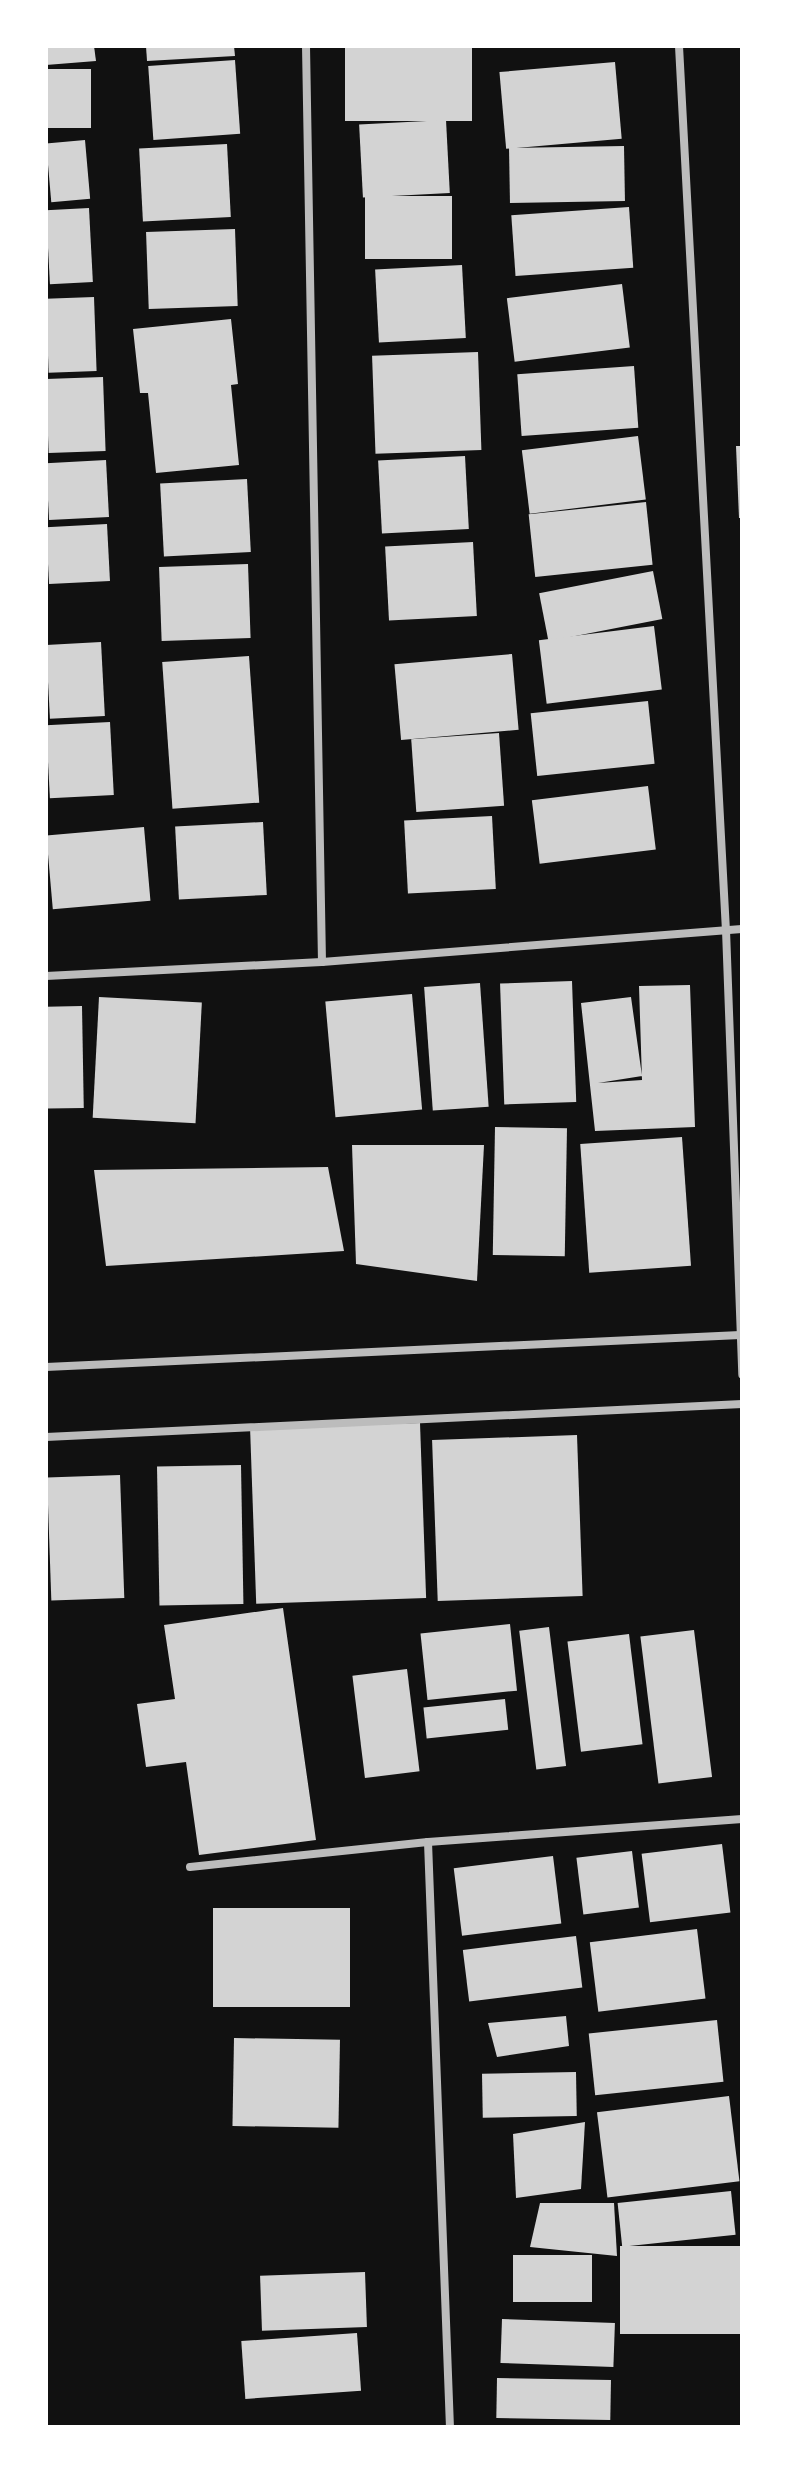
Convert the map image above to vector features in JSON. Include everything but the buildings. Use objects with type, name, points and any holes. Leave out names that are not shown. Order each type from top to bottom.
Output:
[{"type":"street","points":[[306,46],[322,962]]},
{"type":"street","points":[[679,46],[726,930],[742,1375]]},
{"type":"street","points":[[46,976],[322,962],[742,929]]},
{"type":"street","points":[[46,1367],[740,1336]]},
{"type":"street","points":[[46,1437],[742,1404]]},
{"type":"street","points":[[190,1867],[428,1842],[742,1819]]},
{"type":"street","points":[[428,1842],[450,2427]]}]
